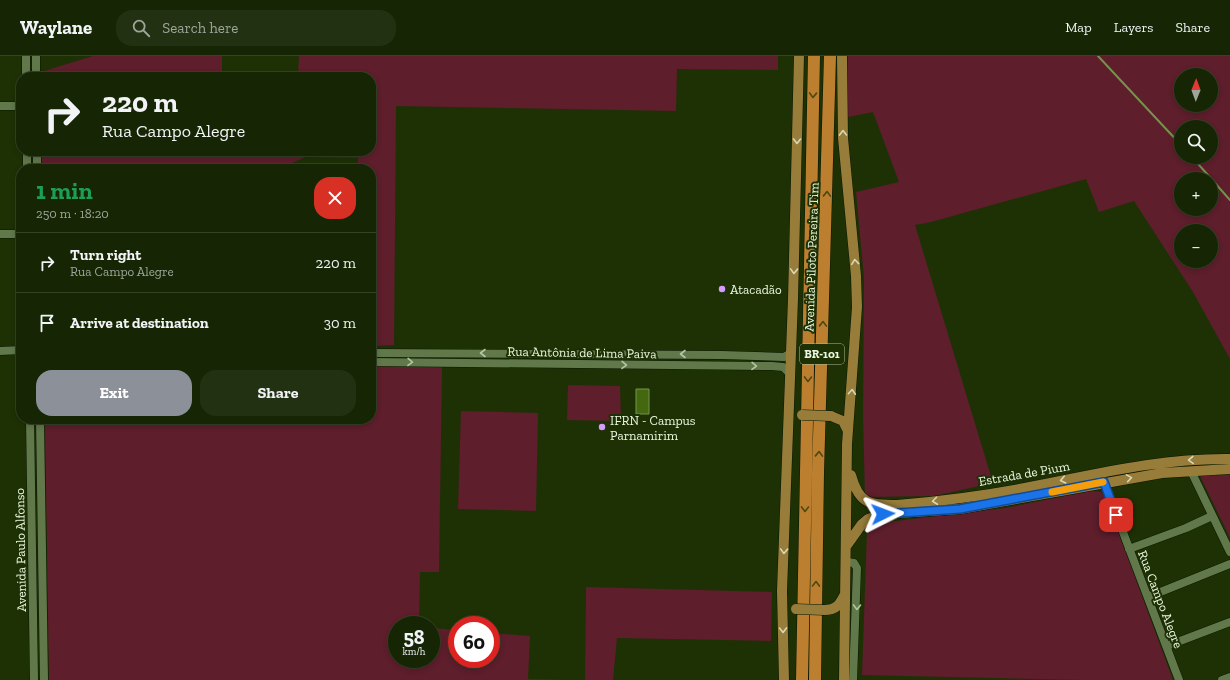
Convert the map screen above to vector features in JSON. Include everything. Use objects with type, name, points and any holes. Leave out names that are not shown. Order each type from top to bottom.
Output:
[{"type":"highway","name":"Avenida Piloto Pereira Tim","points":[[809,651],[814,56]]},
{"type":"highway","name":"Avenida Piloto Pereira Tim","points":[[809,651],[830,56]]},
{"type":"highway","name":"BR-101","points":[[802,680],[809,651]]},
{"type":"highway","name":"BR-101","points":[[809,651],[815,680]]},
{"type":"main road","points":[[784,680],[782,591],[791,353],[799,56]]},
{"type":"main road","points":[[842,56],[843,138],[856,276],[857,307],[848,430],[844,680]]},
{"type":"main road","points":[[788,428],[793,418],[802,415],[831,416],[840,418],[848,430]]},
{"type":"main road","name":"Estrada de Pium","points":[[847,464],[854,488],[860,498],[880,505],[930,502],[1005,491],[1164,461],[1230,459]]},
{"type":"main road","name":"Estrada de Pium","points":[[847,545],[862,524],[868,519],[883,514],[960,509],[1104,482],[1162,473],[1230,469]]},
{"type":"main road","points":[[782,591],[786,602],[796,609],[824,610],[832,610],[837,607],[846,592]]},
{"type":"street","points":[[26,56],[26,72]]},
{"type":"street","points":[[36,56],[36,72]]},
{"type":"street","points":[[0,106],[16,106]]},
{"type":"street","points":[[0,234],[16,234]]},
{"type":"street","points":[[0,351],[16,350]]},
{"type":"street","points":[[11,351],[16,353]]},
{"type":"street","name":"Rua Antônia de Lima Paiva","points":[[376,353],[702,354],[784,357],[791,353]]},
{"type":"street","points":[[605,365],[606,354]]},
{"type":"street","points":[[702,354],[702,365]]},
{"type":"street","name":"Rua Antônia de Lima Paiva","points":[[376,362],[780,367],[785,368],[790,374]]},
{"type":"street","name":"Avenida Paulo Alfonso","points":[[30,424],[34,680]]},
{"type":"street","name":"Avenida Paulo Alfonso","points":[[40,424],[44,680]]},
{"type":"street","points":[[1191,471],[1230,552]]},
{"type":"street","name":"Rua Campo Alegre","points":[[1104,482],[1179,680]]},
{"type":"street","points":[[1129,548],[1186,528],[1212,516]]},
{"type":"street","points":[[32,561],[42,560]]},
{"type":"street","points":[[847,562],[854,563],[857,568],[853,680]]},
{"type":"street","points":[[1148,597],[1230,564]]},
{"type":"street","points":[[1167,646],[1230,622]]},
{"type":"street","points":[[1222,680],[1230,677]]},
{"type":"shaded area","points":[[93,56],[222,56],[222,72],[41,72]]},
{"type":"shaded area","points":[[299,56],[778,56],[778,70],[677,69],[676,111],[396,106],[394,345],[376,346],[376,164],[358,164],[358,158],[305,157],[290,164],[42,164],[41,156],[376,156],[376,72],[298,72]]},
{"type":"shaded area","points":[[848,56],[1230,56],[1230,359],[1193,292],[1177,268],[1218,268],[1218,224],[1174,224],[1174,263],[1134,201],[1099,212],[1086,179],[931,222],[915,225],[993,483],[934,496],[865,497],[863,416],[864,278],[856,192],[899,182],[873,112],[848,117]]},
{"type":"shaded area","points":[[376,364],[442,365],[439,572],[420,572],[419,616],[388,616],[388,668],[440,668],[440,629],[448,629],[448,668],[500,668],[500,634],[530,636],[528,679],[567,680],[49,680],[45,424],[376,424]]},
{"type":"shaded area","points":[[568,385],[620,386],[621,421],[567,420]]},
{"type":"shaded area","points":[[636,389],[649,389],[649,414],[636,414]]},
{"type":"shaded area","points":[[461,411],[538,413],[536,511],[458,509]]},
{"type":"shaded area","points":[[1230,472],[1230,538],[1199,474]]},
{"type":"shaded area","points":[[1091,491],[1101,492],[1106,499],[1173,680],[1082,680],[862,675],[867,531],[887,522],[1005,508]]},
{"type":"shaded area","points":[[586,587],[772,592],[771,641],[617,638],[613,680],[585,680]]},
{"type":"waterway","points":[[1098,56],[1174,137]]},
{"type":"waterway","points":[[1198,164],[1230,200]]},
{"type":"slow traffic","points":[[1052,492],[1103,482]]},
{"type":"place","name":"Atacadão","points":[[722,289]]},
{"type":"place","name":"IFRN - Campus Parnamirim","points":[[602,427]]},
{"type":"route","points":[[883,514],[960,509],[1104,482],[1116,515]]}]
